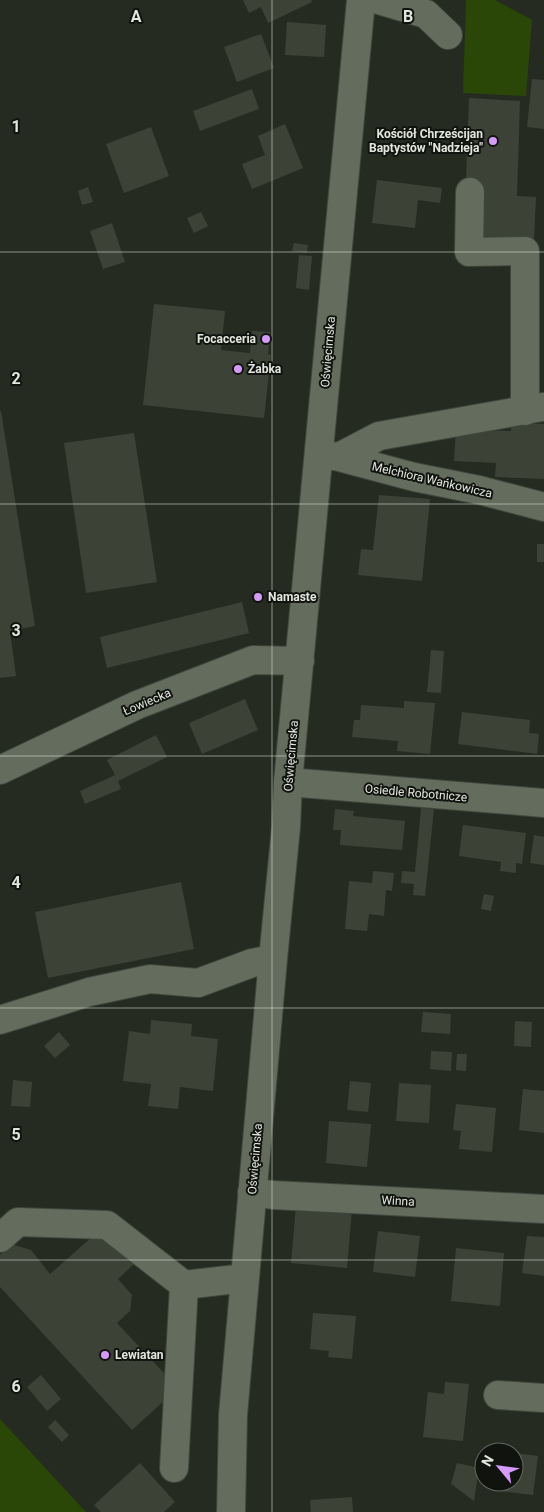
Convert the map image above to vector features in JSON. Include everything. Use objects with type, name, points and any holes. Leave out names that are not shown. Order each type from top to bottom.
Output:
[{"type":"street","name":"Oświęcimska","points":[[231,1512],[233,1415],[286,827],[288,782],[300,661],[329,456],[341,209],[361,0]]},
{"type":"street","points":[[379,0],[426,14],[448,34]]},
{"type":"street","points":[[329,456],[379,436],[534,409],[525,251],[469,252],[470,192]]},
{"type":"street","name":"Melchiora Wańkowicza","points":[[329,456],[414,477],[479,490],[544,508]]},
{"type":"street","name":"Łowiecka","points":[[0,770],[137,705],[253,660],[300,661]]},
{"type":"street","name":"Osiedle Robotnicze","points":[[288,782],[544,803]]},
{"type":"street","points":[[0,1020],[89,992],[150,979],[198,983],[252,963],[273,959]]},
{"type":"street","name":"Winna","points":[[252,1192],[544,1209]]},
{"type":"street","points":[[0,1238],[18,1222],[107,1225],[184,1285],[245,1278]]},
{"type":"street","points":[[174,1468],[184,1285]]},
{"type":"street","points":[[498,1395],[544,1398]]},
{"type":"green space","points":[[466,0],[495,0],[532,20],[526,96],[463,93]]},
{"type":"green space","points":[[0,1419],[86,1512],[0,1512]]},
{"type":"building","points":[[243,0],[311,0],[312,2],[268,23],[261,7],[249,13]]},
{"type":"building","points":[[287,22],[326,25],[324,57],[285,55]]},
{"type":"building","points":[[261,34],[274,68],[237,82],[224,47]]},
{"type":"building","points":[[532,79],[544,80],[544,129],[527,127]]},
{"type":"building","points":[[252,89],[259,109],[200,131],[193,111]]},
{"type":"building","name":"Kościół Chrześcijan Baptystów \"Nadzieja\"","points":[[469,98],[520,101],[517,196],[536,197],[534,239],[477,237],[480,181],[466,180]]},
{"type":"building","points":[[285,124],[303,168],[252,189],[242,164],[265,155],[258,136]]},
{"type":"building","points":[[151,127],[169,176],[124,193],[106,144]]},
{"type":"building","points":[[377,180],[442,188],[440,203],[418,200],[415,228],[372,223]]},
{"type":"building","points":[[88,187],[93,202],[82,205],[78,191]]},
{"type":"building","points":[[201,212],[208,226],[194,233],[187,218]]},
{"type":"building","points":[[112,223],[125,262],[103,269],[90,231]]},
{"type":"building","points":[[294,243],[308,245],[307,253],[292,251]]},
{"type":"building","points":[[299,255],[312,256],[309,290],[296,288]]},
{"type":"building","points":[[154,304],[225,311],[221,350],[250,353],[252,331],[270,332],[268,354],[271,355],[264,418],[143,405]]},
{"type":"building","points":[[0,411],[35,626],[10,631],[16,676],[0,678]]},
{"type":"building","points":[[511,423],[544,424],[544,479],[495,477],[496,463],[454,461],[456,429],[511,431]]},
{"type":"building","points":[[134,433],[157,582],[86,593],[64,443]]},
{"type":"building","points":[[379,495],[430,499],[422,581],[358,575],[361,549],[373,550]]},
{"type":"building","points":[[537,544],[544,544],[544,562],[537,562]]},
{"type":"building","points":[[242,602],[249,633],[107,668],[100,637]]},
{"type":"building","points":[[431,650],[444,651],[441,693],[427,692]]},
{"type":"building","points":[[245,699],[258,730],[202,754],[189,723]]},
{"type":"building","points":[[404,701],[435,703],[430,754],[397,751],[398,741],[352,737],[354,720],[360,720],[361,705],[404,708]]},
{"type":"building","points":[[462,712],[530,720],[529,733],[539,734],[537,754],[458,744]]},
{"type":"building","points":[[156,735],[167,757],[118,781],[121,789],[85,804],[80,791],[115,775],[107,760]]},
{"type":"building","points":[[421,808],[434,809],[425,896],[413,895],[414,884],[401,883],[402,871],[415,872]]},
{"type":"building","points":[[335,809],[354,811],[353,816],[405,821],[402,850],[340,845],[341,830],[333,830]]},
{"type":"building","points":[[463,825],[526,833],[522,864],[516,863],[516,873],[500,871],[501,862],[459,856]]},
{"type":"building","points":[[534,835],[544,837],[544,865],[530,863]]},
{"type":"building","points":[[373,871],[394,873],[392,891],[386,890],[384,916],[369,914],[367,931],[345,929],[349,881],[372,883]]},
{"type":"building","points":[[181,882],[194,949],[48,978],[35,912]]},
{"type":"building","points":[[484,894],[494,896],[491,911],[481,909]]},
{"type":"building","points":[[423,1012],[451,1014],[450,1034],[421,1032]]},
{"type":"building","points":[[151,1020],[192,1024],[191,1036],[218,1039],[213,1091],[180,1087],[178,1109],[148,1106],[151,1084],[123,1081],[129,1031],[150,1034]]},
{"type":"building","points":[[515,1021],[532,1022],[531,1047],[514,1046]]},
{"type":"building","points":[[59,1032],[70,1045],[55,1058],[44,1046]]},
{"type":"building","points":[[431,1051],[452,1052],[451,1071],[430,1069]]},
{"type":"building","points":[[457,1054],[467,1054],[466,1071],[456,1070]]},
{"type":"building","points":[[13,1080],[32,1082],[30,1107],[11,1106]]},
{"type":"building","points":[[350,1081],[371,1083],[368,1112],[347,1110]]},
{"type":"building","points":[[399,1083],[431,1085],[429,1123],[396,1121]]},
{"type":"building","points":[[523,1089],[544,1091],[544,1133],[519,1130]]},
{"type":"building","points":[[456,1104],[496,1108],[492,1152],[459,1149],[461,1131],[453,1130]]},
{"type":"building","points":[[329,1121],[371,1124],[367,1167],[326,1163]]},
{"type":"building","points":[[296,1205],[352,1210],[347,1268],[291,1263]]},
{"type":"building","name":"Lewiatan","points":[[101,1229],[134,1264],[118,1279],[132,1295],[130,1311],[117,1323],[178,1388],[132,1430],[0,1287],[0,1255],[11,1244],[31,1250],[50,1274]]},
{"type":"building","points":[[378,1231],[420,1236],[415,1277],[373,1272]]},
{"type":"building","points":[[527,1236],[544,1237],[544,1276],[522,1273]]},
{"type":"building","points":[[456,1248],[504,1253],[500,1306],[451,1301]]},
{"type":"building","points":[[313,1313],[356,1316],[352,1359],[328,1357],[329,1351],[310,1349]]},
{"type":"building","points":[[41,1375],[61,1399],[47,1411],[27,1387]]},
{"type":"building","points":[[445,1382],[469,1384],[463,1441],[423,1437],[428,1392],[444,1394]]},
{"type":"building","points":[[55,1420],[69,1435],[62,1442],[48,1427]]},
{"type":"building","points":[[524,1454],[538,1456],[533,1495],[508,1492],[524,1492]]},
{"type":"building","points":[[140,1463],[175,1502],[164,1512],[101,1512],[94,1505]]},
{"type":"building","points":[[457,1463],[474,1467],[474,1501],[451,1484]]},
{"type":"building","points":[[352,1497],[353,1512],[311,1512],[310,1500]]},
{"type":"place","name":"Kościół Chrześcijan Baptystów \"Nadzieja\"","points":[[493,141]]},
{"type":"place","name":"Focacceria","points":[[266,339]]},
{"type":"place","name":"Żabka","points":[[238,369]]},
{"type":"place","name":"Namaste","points":[[258,597]]},
{"type":"place","name":"Lewiatan","points":[[105,1355]]}]
